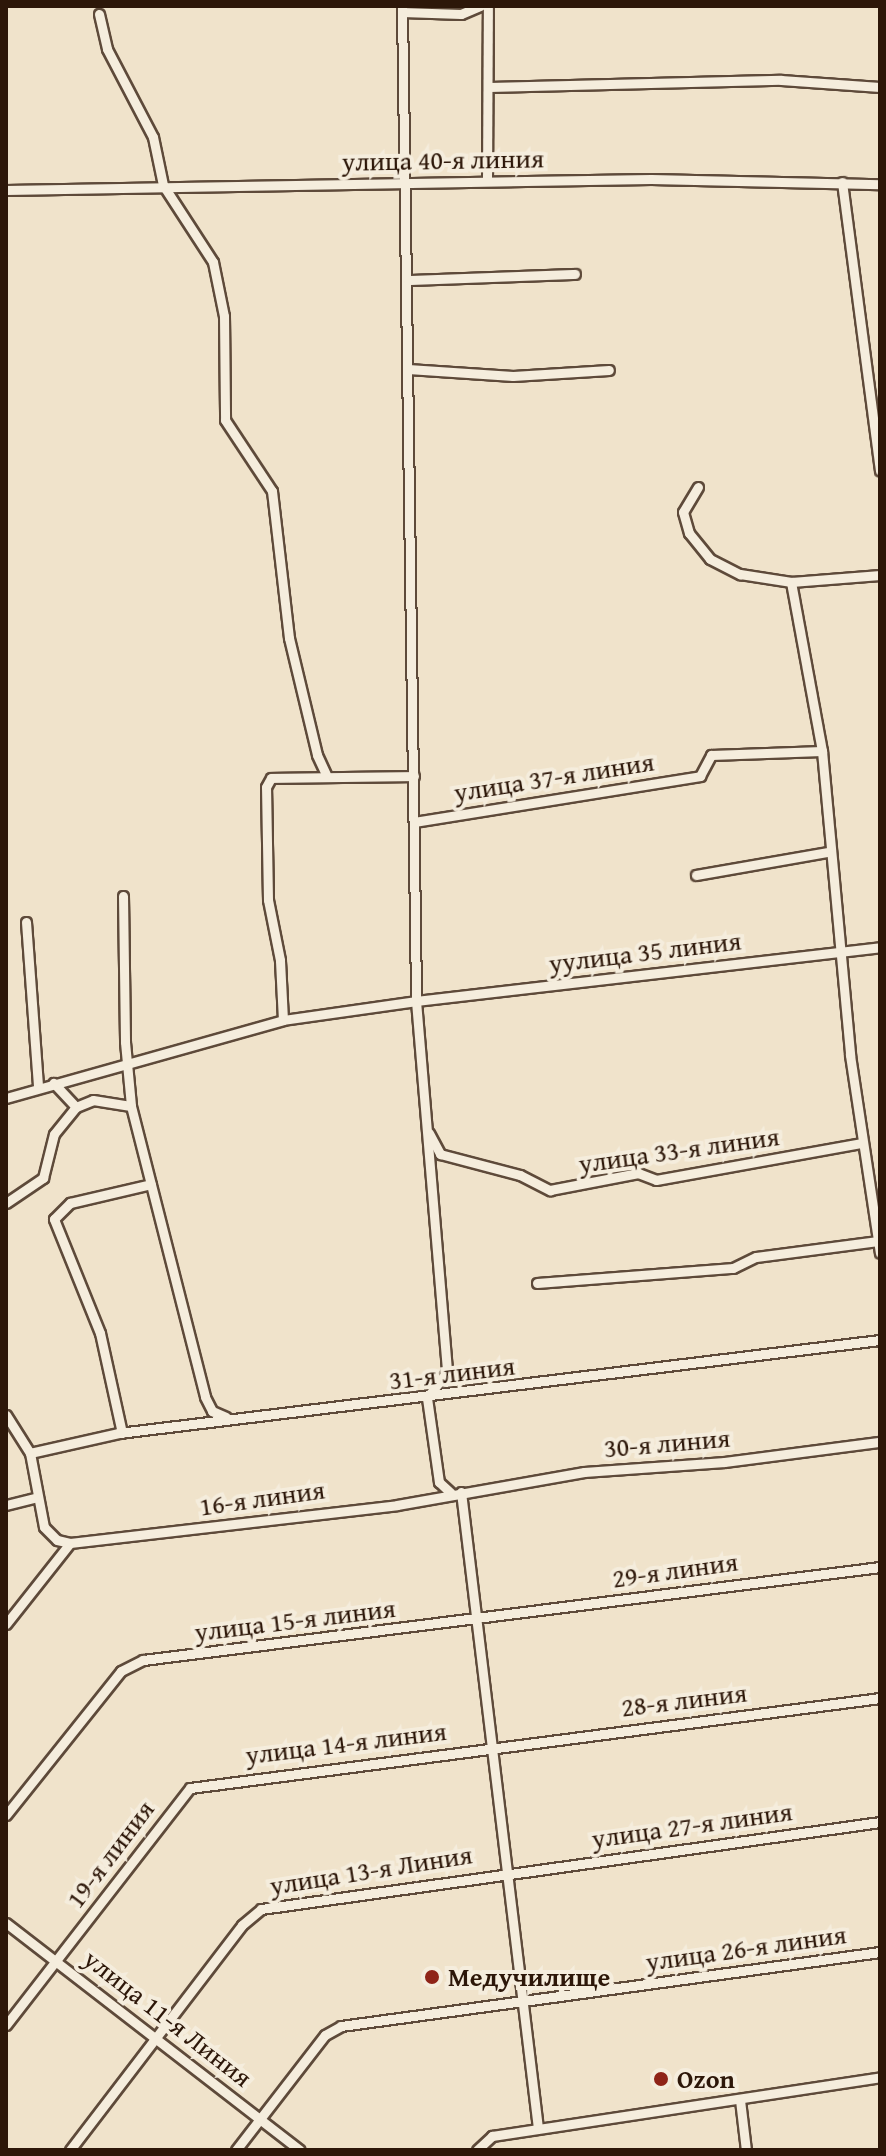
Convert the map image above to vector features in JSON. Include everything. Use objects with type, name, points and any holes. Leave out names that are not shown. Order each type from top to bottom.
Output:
[{"type":"street","points":[[480,6],[461,14],[402,9],[402,182],[408,280],[416,1001],[447,1372],[427,1398],[439,1482],[457,1492],[494,1746],[538,2128]]},
{"type":"street","points":[[487,181],[488,6]]},
{"type":"street","points":[[99,14],[107,49],[153,137],[164,187],[213,262],[224,316],[225,420],[272,491],[289,638],[317,755],[326,774]]},
{"type":"street","points":[[489,87],[781,80],[880,87]]},
{"type":"street","name":"улица 40-я линия","points":[[6,190],[487,181],[880,184]]},
{"type":"street","points":[[842,182],[880,471]]},
{"type":"street","points":[[408,280],[575,274]]},
{"type":"street","points":[[408,369],[513,376],[609,370]]},
{"type":"street","points":[[698,487],[683,512],[689,533],[710,559],[740,574],[791,582],[880,575]]},
{"type":"street","points":[[791,582],[822,751],[838,952],[861,1143],[880,1253]]},
{"type":"street","name":"улица 37-я линия","points":[[414,822],[700,776],[711,755],[822,751]]},
{"type":"street","points":[[283,1020],[280,960],[268,900],[266,787],[271,778],[326,774],[414,776]]},
{"type":"street","points":[[696,875],[828,852]]},
{"type":"street","points":[[123,896],[131,1106],[207,1405],[218,1416],[237,1420]]},
{"type":"street","points":[[26,922],[38,1087]]},
{"type":"street","name":"уулица 35 линия","points":[[6,1098],[283,1020],[416,1001],[880,947]]},
{"type":"street","points":[[54,1083],[76,1107]]},
{"type":"street","points":[[6,1203],[43,1178],[54,1134],[76,1107],[93,1100],[131,1106]]},
{"type":"street","name":"улица 33-я линия","points":[[425,1125],[440,1154],[520,1175],[550,1190],[638,1173],[656,1180],[861,1143]]},
{"type":"street","points":[[122,1433],[100,1333],[54,1219],[70,1203],[151,1184]]},
{"type":"street","points":[[537,1283],[733,1268],[756,1257],[878,1241]]},
{"type":"street","name":"31-я линия","points":[[30,1453],[122,1433],[427,1398],[880,1340]]},
{"type":"street","points":[[6,1415],[30,1453],[37,1497],[49,1534],[70,1543],[6,1624]]},
{"type":"street","name":"30-я линия","points":[[457,1492],[584,1472],[725,1462],[880,1442]]},
{"type":"street","name":"16-я линия","points":[[70,1543],[397,1505],[457,1492]]},
{"type":"street","points":[[6,1505],[37,1497]]},
{"type":"street","name":"29-я линия","points":[[476,1620],[880,1567]]},
{"type":"street","name":"улица 15-я линия","points":[[6,1815],[121,1671],[143,1660],[476,1620]]},
{"type":"street","name":"28-я линия","points":[[494,1746],[880,1698]]},
{"type":"street","name":"улица 14-я линия","points":[[204,1783],[494,1746]]},
{"type":"street","name":"19-я линия","points":[[6,2025],[177,1801],[204,1783]]},
{"type":"street","name":"улица 27-я линия","points":[[509,1872],[880,1822]]},
{"type":"street","name":"улица 13-я Линия","points":[[70,2150],[261,1909],[509,1872]]},
{"type":"street","name":"улица 11-я Линия","points":[[6,1923],[158,2037],[300,2150]]},
{"type":"street","name":"улица 26-я линия","points":[[236,2150],[325,2035],[341,2026],[880,1952]]},
{"type":"street","points":[[477,2150],[492,2136],[880,2077]]},
{"type":"street","points":[[740,2100],[746,2150]]},
{"type":"place","name":"Медучилище","points":[[432,1977]]},
{"type":"place","name":"Ozon","points":[[661,2079]]}]
